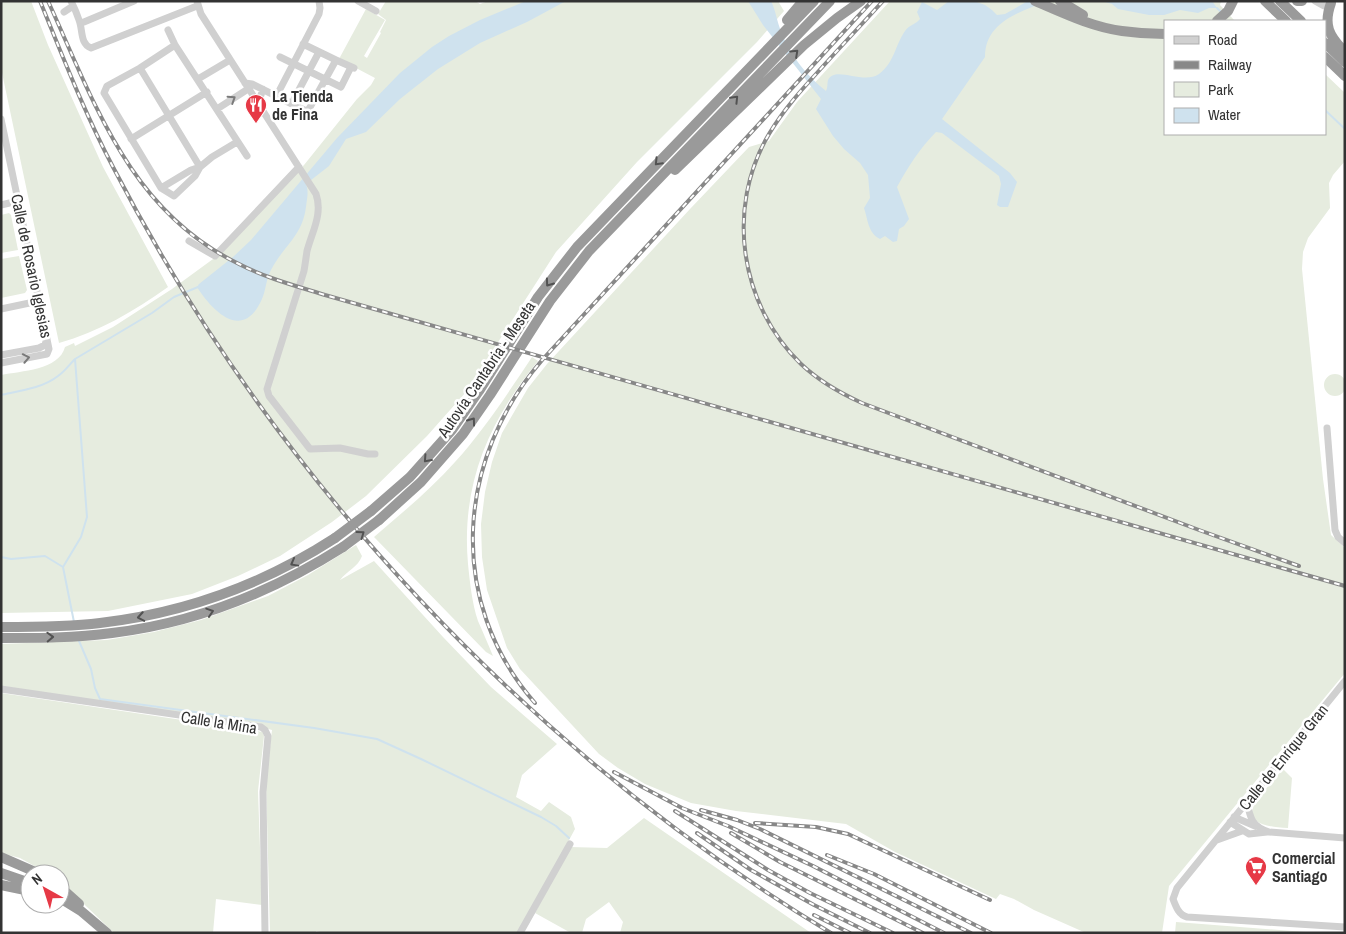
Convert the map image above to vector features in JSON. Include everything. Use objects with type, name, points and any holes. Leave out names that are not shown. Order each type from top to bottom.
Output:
[{"type":"highway","points":[[785,27],[803,1]]},
{"type":"highway","points":[[785,27],[814,1]]},
{"type":"highway","name":"Autovía Cantabria - Meseta","points":[[1,638],[58,637],[113,633],[191,618],[265,590],[308,569],[343,547],[379,520],[421,482],[463,434],[569,275],[622,216],[830,1]]},
{"type":"highway","points":[[569,275],[818,32],[861,1]]},
{"type":"highway","points":[[1035,1],[1095,25],[1148,34],[1164,33]]},
{"type":"highway","points":[[1060,1],[1093,20],[1123,31]]},
{"type":"highway","points":[[1223,17],[1233,1]]},
{"type":"highway","points":[[1265,1],[1285,20]]},
{"type":"highway","points":[[1280,1],[1300,20]]},
{"type":"highway","points":[[1297,1],[1302,1]]},
{"type":"highway","points":[[1332,2],[1327,22],[1328,28],[1336,43],[1345,52]]},
{"type":"highway","name":"Autovía Cantabria - Meseta","points":[[1,627],[100,623],[178,609],[223,595],[267,577],[295,562],[335,538],[371,511],[410,477],[436,448],[470,404],[538,297],[562,265],[593,229],[677,143],[785,27]]},
{"type":"highway","points":[[1326,45],[1345,62]]},
{"type":"highway","points":[[1326,58],[1345,76]]},
{"type":"highway","points":[[1326,67],[1345,84]]},
{"type":"highway","points":[[1,857],[20,865]]},
{"type":"highway","points":[[1,873],[20,880]]},
{"type":"highway","points":[[1,885],[20,889]]},
{"type":"highway","points":[[70,895],[103,930]]},
{"type":"highway","points":[[70,905],[81,911],[103,930]]},
{"type":"street","points":[[84,22],[134,1]]},
{"type":"street","points":[[277,95],[319,14],[318,1]]},
{"type":"street","points":[[358,1],[376,11]]},
{"type":"street","points":[[1315,1],[1324,6],[1332,2]]},
{"type":"street","points":[[64,12],[72,4],[80,22],[81,34],[85,44],[91,48],[197,4],[246,86],[316,194],[318,202],[317,219],[307,251],[304,271],[296,291],[267,389],[269,396],[310,449],[340,448],[375,454]]},
{"type":"street","points":[[168,30],[175,45],[247,156]]},
{"type":"street","points":[[280,56],[341,87],[353,68],[303,44]]},
{"type":"street","points":[[175,45],[140,68],[107,86],[104,93],[162,188],[174,196],[195,176],[200,167],[212,157],[237,142]]},
{"type":"street","points":[[292,103],[319,52]]},
{"type":"street","points":[[198,79],[230,60]]},
{"type":"street","points":[[217,109],[246,86],[252,84],[306,111],[309,109],[336,60]]},
{"type":"street","points":[[140,68],[200,167]]},
{"type":"street","points":[[258,104],[264,89]]},
{"type":"street","points":[[131,139],[207,92]]},
{"type":"street","name":"Calle de Rosario Iglesias","points":[[1,119],[49,350],[47,354],[1,363]]},
{"type":"street","points":[[162,188],[191,170],[200,167]]},
{"type":"street","points":[[189,241],[215,256],[300,170]]},
{"type":"street","points":[[1,205],[18,201]]},
{"type":"street","points":[[1,309],[39,301]]},
{"type":"street","points":[[1,356],[39,348],[45,344],[47,338]]},
{"type":"street","points":[[1327,428],[1335,530],[1345,543]]},
{"type":"street","name":"Calle de Enrique Gran","points":[[1345,681],[1174,892],[1173,899],[1182,916],[1345,927]]},
{"type":"street","name":"Calle de Enrique Gran","points":[[1337,691],[1345,686]]},
{"type":"street","name":"Calle la Mina","points":[[1,689],[261,727],[265,730],[268,736],[263,792],[265,933]]},
{"type":"street","points":[[1247,802],[1250,815],[1258,828]]},
{"type":"street","points":[[1232,819],[1270,832]]},
{"type":"street","points":[[1232,819],[1242,831]]},
{"type":"street","points":[[1215,841],[1242,831],[1256,834],[1270,832],[1345,838]]},
{"type":"street","points":[[520,933],[570,844]]},
{"type":"green space","points":[[1,1],[31,1],[48,45],[103,167],[168,287],[116,320],[88,333],[59,343],[1,68]]},
{"type":"green space","points":[[386,1],[475,1],[480,4],[488,1],[778,1],[784,11],[757,42],[637,162],[556,252],[466,392],[427,436],[366,496],[332,522],[280,556],[238,576],[192,594],[108,611],[1,613],[1,375],[38,368],[55,361],[65,347],[74,343],[75,346],[113,327],[172,289],[224,251],[304,165],[357,99],[371,85],[375,78],[339,59],[366,9],[385,20],[364,56],[367,58],[386,20],[378,14]]},
{"type":"green space","points":[[890,1],[1221,1],[1220,5],[1234,20],[1164,20],[1164,135],[1326,135],[1326,75],[1345,93],[1345,161],[1329,183],[1330,208],[1308,238],[1303,252],[1302,269],[1323,479],[1331,535],[1345,548],[1345,673],[1169,886],[1162,933],[1086,933],[1014,899],[1000,894],[996,899],[895,852],[846,824],[736,811],[691,803],[645,784],[599,754],[520,669],[507,648],[487,590],[482,557],[481,524],[485,492],[492,462],[502,433],[528,388],[547,364],[749,147],[769,141],[797,102]]},
{"type":"green space","points":[[9,213],[18,250],[1,253],[1,215]]},
{"type":"green space","points":[[19,256],[27,290],[25,293],[1,298],[1,259]]},
{"type":"green space","points":[[532,357],[538,361],[520,384],[492,431],[474,481],[469,508],[467,535],[468,564],[474,607],[493,656],[486,652],[374,537],[406,510],[466,450],[505,398]]},
{"type":"green space","points":[[1335,374],[1343,377],[1346,385],[1343,393],[1335,396],[1327,393],[1324,385],[1327,377]]},
{"type":"green space","points":[[356,545],[362,556],[358,563],[340,580],[374,561],[491,687],[557,744],[522,775],[516,797],[541,811],[549,802],[571,817],[575,829],[519,933],[323,933],[316,931],[316,933],[270,933],[266,781],[272,730],[243,722],[1,686],[1,644],[107,640],[154,632],[201,620],[268,596],[308,575]]},
{"type":"green space","points":[[1,693],[263,732],[258,791],[262,905],[216,899],[213,933],[114,933],[70,891],[70,864],[31,864],[20,858],[1,853]]},
{"type":"green space","points":[[1283,769],[1292,778],[1288,828],[1268,826],[1257,821],[1252,815],[1253,807],[1258,798]]},
{"type":"green space","points":[[644,818],[811,933],[620,933],[623,922],[609,902],[586,919],[582,933],[571,933],[535,913],[570,847],[607,848]]},
{"type":"green space","points":[[1176,922],[1318,933],[1175,933]]},
{"type":"water","points":[[526,1],[566,1],[527,22],[480,43],[438,69],[400,99],[366,132],[346,139],[329,166],[306,184],[307,198],[301,226],[271,270],[262,299],[254,312],[246,319],[237,321],[228,318],[211,305],[197,287],[199,284],[251,240],[337,138],[400,73],[449,36],[480,20]]},
{"type":"water","points":[[748,1],[771,1],[784,40],[812,79],[826,91],[828,80],[837,74],[873,77],[879,74],[892,59],[905,31],[920,19],[917,12],[922,2],[937,10],[949,1],[974,1],[985,5],[997,15],[1005,14],[1028,1],[1047,1],[1016,14],[997,27],[987,45],[985,57],[942,119],[1010,173],[1017,182],[1008,207],[997,205],[1001,184],[999,176],[942,133],[936,132],[905,172],[897,187],[909,219],[899,229],[897,241],[893,242],[885,236],[880,239],[876,236],[869,226],[864,208],[870,198],[868,175],[860,163],[833,136],[816,109],[821,99],[763,25]]},
{"type":"water","points":[[1102,1],[1212,1],[1217,8],[1209,8],[1198,13],[1180,10],[1164,15],[1149,15],[1118,9],[1112,4]]},
{"type":"waterway","points":[[1217,8],[1222,13]]},
{"type":"waterway","points":[[1326,111],[1345,129]]},
{"type":"waterway","points":[[1,395],[31,388],[52,380],[63,372],[75,359],[152,313],[174,297],[198,287]]},
{"type":"waterway","points":[[74,622],[63,567],[81,537],[87,517],[75,359]]},
{"type":"waterway","points":[[1,557],[11,559],[45,556],[63,567]]},
{"type":"waterway","points":[[79,641],[91,669],[95,688],[100,699],[314,728],[377,739],[541,817],[556,826],[569,838]]},
{"type":"railway","points":[[40,1],[93,127],[113,167],[178,282],[251,393],[332,499],[420,599],[514,693],[614,781],[720,861],[831,933]]},
{"type":"railway","points":[[48,1],[100,116],[120,151],[143,185],[170,215],[201,242],[249,269],[325,295],[1345,586]]},
{"type":"railway","points":[[535,703],[506,663],[486,620],[475,576],[473,530],[479,485],[493,441],[514,398],[543,359],[872,1]]},
{"type":"railway","points":[[883,1],[789,105],[769,134],[755,163],[747,193],[744,224],[746,255],[752,285],[764,314],[780,340],[801,364],[815,376],[838,391],[862,403],[1299,566]]},
{"type":"railway","points":[[614,772],[682,808],[728,826],[813,866],[944,933]]},
{"type":"railway","points":[[701,810],[737,820],[760,829],[971,933]]},
{"type":"railway","points":[[675,811],[768,870],[810,893],[893,933]]},
{"type":"railway","points":[[755,823],[816,827],[848,834],[990,900]]},
{"type":"railway","points":[[697,833],[751,870],[870,933]]},
{"type":"railway","points":[[731,833],[780,862],[923,933]]},
{"type":"railway","points":[[827,855],[874,874],[991,933]]},
{"type":"railway","points":[[814,915],[850,933]]},
{"type":"place","name":"La Tienda de Fina","points":[[256,124]]},
{"type":"place","name":"Comercial Santiago","points":[[1256,886]]}]
